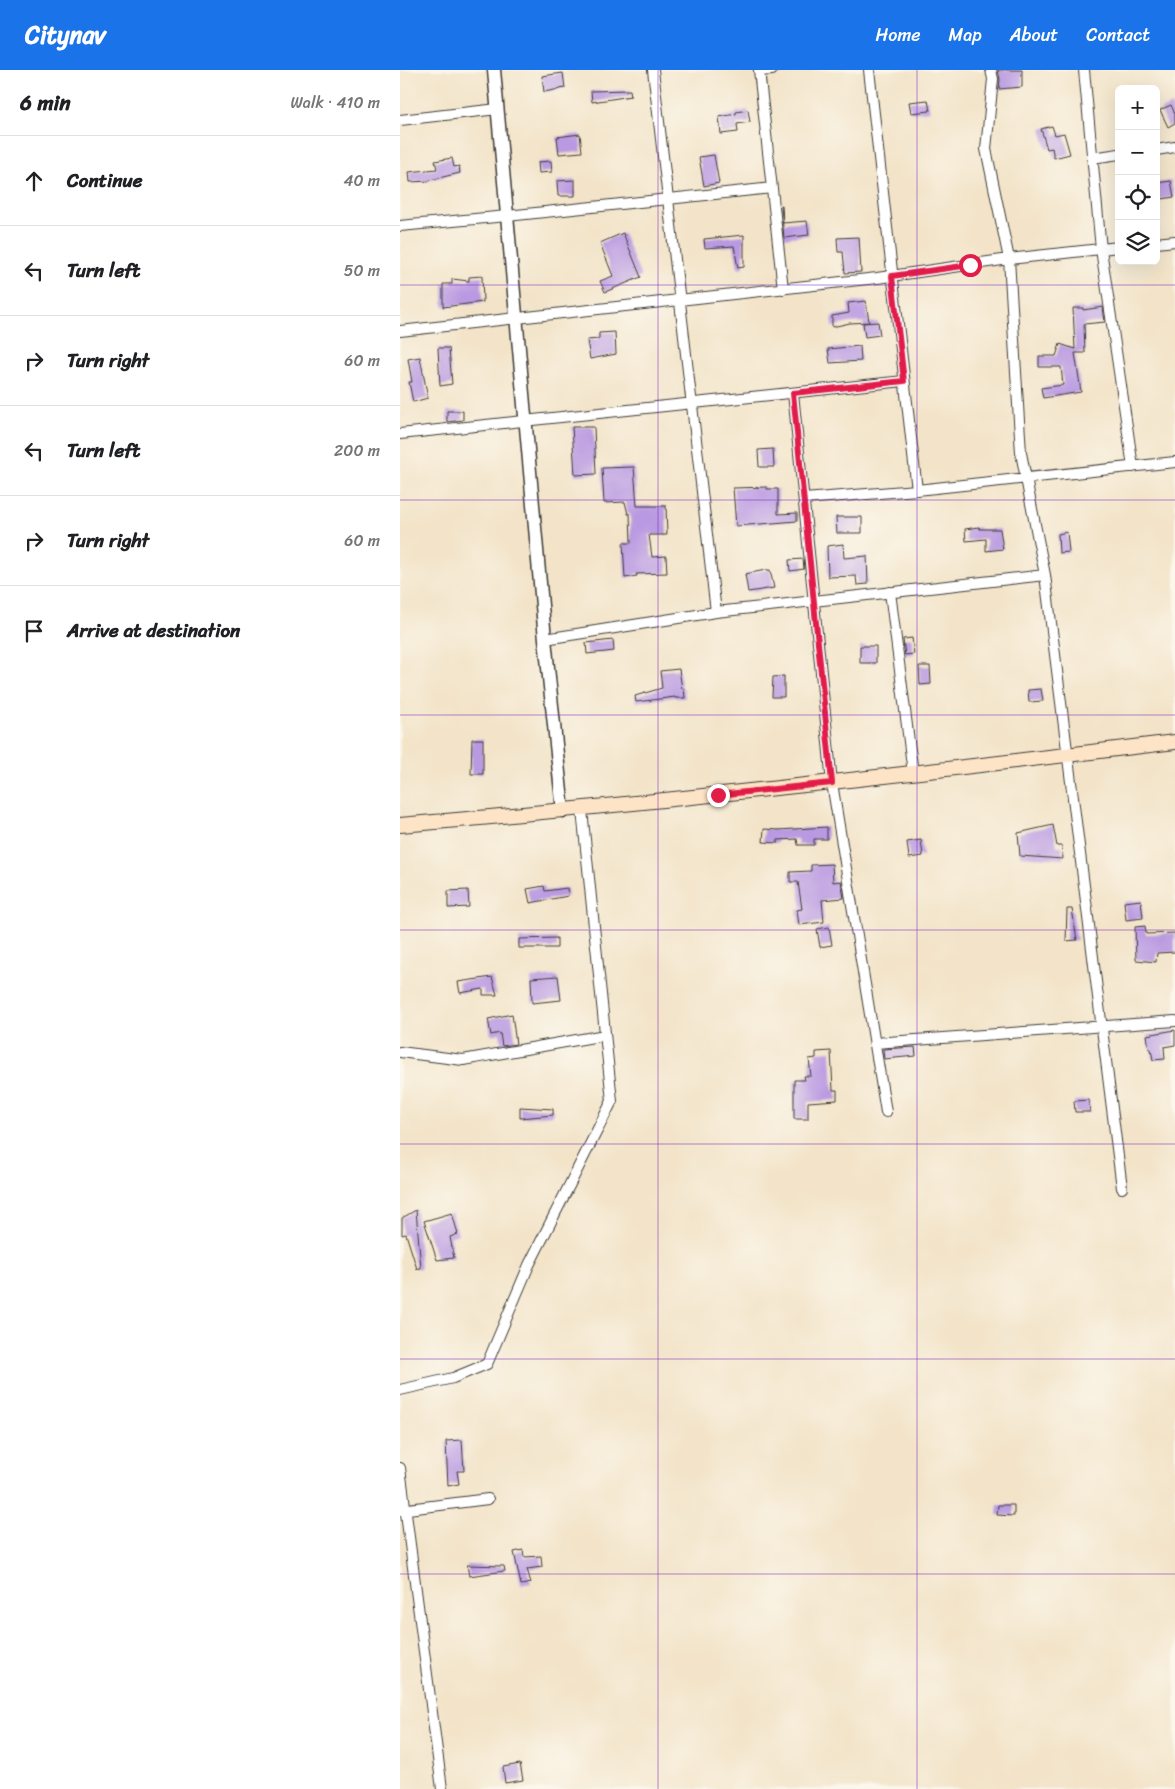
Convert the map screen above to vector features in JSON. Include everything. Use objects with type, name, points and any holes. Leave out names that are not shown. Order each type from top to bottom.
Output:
[{"type":"main road","points":[[400,825],[582,810],[832,783],[1175,742]]},
{"type":"street","points":[[494,70],[545,639],[563,811]]},
{"type":"street","points":[[653,70],[716,612]]},
{"type":"street","points":[[772,70],[759,71],[783,289]]},
{"type":"street","points":[[869,70],[917,490]]},
{"type":"street","points":[[991,70],[993,79],[986,148],[1009,259],[1021,453],[1045,575],[1122,1188]]},
{"type":"street","points":[[1084,70],[1101,249],[1133,467]]},
{"type":"street","points":[[400,120],[498,109]]},
{"type":"street","points":[[1160,149],[1175,147]]},
{"type":"street","points":[[1092,158],[1115,155]]},
{"type":"street","points":[[400,226],[772,188]]},
{"type":"street","points":[[1160,243],[1175,241]]},
{"type":"street","points":[[400,330],[783,289],[1009,259],[1115,247]]},
{"type":"street","points":[[400,434],[904,381]]},
{"type":"street","points":[[793,393],[832,783],[886,1112]]},
{"type":"street","points":[[804,499],[917,490],[1175,462]]},
{"type":"street","points":[[545,639],[716,612],[1045,575]]},
{"type":"street","points":[[890,592],[913,773]]},
{"type":"street","points":[[400,1390],[453,1378],[487,1364],[529,1265],[612,1100],[582,810]]},
{"type":"street","points":[[875,1043],[1175,1021]]},
{"type":"street","points":[[400,1052],[463,1060],[606,1035]]},
{"type":"street","points":[[400,1468],[403,1510],[442,1789]]},
{"type":"street","points":[[403,1510],[488,1499]]},
{"type":"building","points":[[998,70],[1022,70],[1022,87],[999,89],[1000,79]]},
{"type":"building","points":[[563,73],[565,88],[544,92],[542,76]]},
{"type":"building","points":[[630,90],[631,96],[592,102],[591,91]]},
{"type":"building","points":[[928,100],[930,111],[911,113],[909,102]]},
{"type":"building","points":[[1171,105],[1175,114],[1175,123],[1168,127],[1160,110]]},
{"type":"building","points":[[748,110],[750,122],[737,124],[738,132],[721,134],[719,117]]},
{"type":"building","points":[[1052,126],[1055,135],[1064,133],[1070,154],[1054,158],[1052,148],[1047,149],[1041,129]]},
{"type":"building","points":[[580,134],[582,152],[559,154],[557,137]]},
{"type":"building","points":[[714,155],[719,183],[704,186],[699,157]]},
{"type":"building","points":[[452,158],[454,167],[459,166],[460,173],[430,181],[410,182],[409,172],[437,169],[435,161]]},
{"type":"building","points":[[551,161],[552,172],[539,173],[538,162]]},
{"type":"building","points":[[575,180],[575,196],[558,196],[557,181]]},
{"type":"building","points":[[1171,181],[1174,197],[1160,199],[1160,182]]},
{"type":"building","points":[[781,205],[783,223],[807,221],[809,235],[784,238]]},
{"type":"building","points":[[623,233],[641,277],[605,292],[600,281],[613,276],[600,243]]},
{"type":"building","points":[[744,235],[744,267],[738,268],[734,246],[705,248],[704,239]]},
{"type":"building","points":[[859,237],[861,272],[845,273],[843,252],[838,252],[837,238]]},
{"type":"building","points":[[482,276],[483,302],[443,307],[443,284],[452,284],[452,279],[469,281],[469,277]]},
{"type":"building","points":[[866,301],[869,322],[850,323],[832,327],[832,316],[849,313],[848,303]]},
{"type":"building","points":[[1103,307],[1105,322],[1084,324],[1085,353],[1075,353],[1081,392],[1043,398],[1041,388],[1063,385],[1061,367],[1039,367],[1039,356],[1056,356],[1060,344],[1075,349],[1073,308],[1083,308],[1083,310]]},
{"type":"building","points":[[878,322],[880,335],[865,337],[863,323]]},
{"type":"building","points":[[615,332],[616,354],[590,359],[587,340],[599,339],[599,333]]},
{"type":"building","points":[[860,346],[861,361],[830,363],[828,349]]},
{"type":"building","points":[[438,348],[449,348],[452,384],[440,386]]},
{"type":"building","points":[[420,357],[428,398],[413,402],[409,382],[412,382],[408,359]]},
{"type":"building","points":[[447,411],[463,411],[463,420],[447,422]]},
{"type":"building","points":[[572,427],[594,427],[596,474],[575,475]]},
{"type":"building","points":[[773,449],[774,467],[759,467],[758,450]]},
{"type":"building","points":[[634,467],[637,506],[666,506],[667,535],[649,535],[652,557],[666,556],[667,573],[636,574],[637,576],[625,578],[623,543],[631,543],[630,514],[628,514],[625,502],[604,503],[602,468]]},
{"type":"building","points":[[767,487],[767,489],[778,489],[778,514],[797,513],[797,521],[736,526],[733,488]]},
{"type":"building","points":[[836,517],[862,517],[862,533],[837,533]]},
{"type":"building","points":[[979,527],[980,529],[1000,529],[1003,549],[986,551],[986,539],[966,541],[965,529]]},
{"type":"building","points":[[1067,532],[1069,552],[1059,553],[1058,534]]},
{"type":"building","points":[[843,544],[844,558],[867,556],[868,584],[857,585],[856,576],[828,577],[827,546]]},
{"type":"building","points":[[803,559],[804,569],[790,571],[789,560]]},
{"type":"building","points":[[770,570],[774,588],[748,592],[745,574]]},
{"type":"building","points":[[912,638],[914,654],[905,655],[903,639]]},
{"type":"building","points":[[613,640],[614,651],[587,654],[586,643]]},
{"type":"building","points":[[860,646],[876,646],[876,663],[860,663]]},
{"type":"building","points":[[919,666],[930,666],[931,684],[920,685]]},
{"type":"building","points":[[679,669],[685,698],[675,697],[636,702],[635,696],[662,688],[660,671]]},
{"type":"building","points":[[784,676],[784,697],[772,697],[773,677]]},
{"type":"building","points":[[1041,689],[1043,701],[1029,702],[1028,690]]},
{"type":"building","points":[[472,739],[483,739],[483,774],[471,774]]},
{"type":"building","points":[[1053,825],[1057,846],[1062,846],[1063,859],[1020,856],[1018,833]]},
{"type":"building","points":[[827,827],[827,839],[814,839],[814,845],[798,845],[797,839],[778,840],[778,843],[763,842],[764,829]]},
{"type":"building","points":[[921,840],[923,856],[909,858],[907,842]]},
{"type":"building","points":[[832,864],[833,882],[841,881],[844,898],[822,900],[824,922],[799,925],[797,910],[802,909],[798,882],[790,882],[790,872],[811,871],[811,865]]},
{"type":"building","points":[[544,886],[545,891],[567,888],[568,896],[530,903],[527,889]]},
{"type":"building","points":[[468,890],[469,907],[448,908],[448,891]]},
{"type":"building","points":[[1141,900],[1143,918],[1126,920],[1124,902]]},
{"type":"building","points":[[1067,909],[1072,909],[1077,940],[1066,941]]},
{"type":"building","points":[[1145,926],[1146,934],[1175,933],[1175,952],[1157,953],[1156,962],[1136,960],[1135,927]]},
{"type":"building","points":[[829,927],[832,945],[820,947],[817,929]]},
{"type":"building","points":[[557,938],[557,948],[519,948],[519,939]]},
{"type":"building","points":[[558,976],[561,1000],[532,1003],[531,978]]},
{"type":"building","points":[[492,977],[497,995],[483,995],[483,989],[460,993],[458,982]]},
{"type":"building","points":[[512,1014],[516,1044],[502,1046],[500,1033],[491,1035],[488,1019]]},
{"type":"building","points":[[1175,1030],[1175,1045],[1164,1047],[1165,1059],[1153,1060],[1147,1035]]},
{"type":"building","points":[[915,1047],[916,1056],[884,1059],[883,1049]]},
{"type":"building","points":[[831,1051],[833,1090],[837,1090],[837,1100],[808,1102],[808,1119],[794,1119],[794,1080],[805,1080],[804,1076],[811,1076],[809,1059],[816,1058],[816,1052]]},
{"type":"building","points":[[1089,1100],[1090,1112],[1075,1112],[1074,1101]]},
{"type":"building","points":[[520,1107],[553,1109],[553,1115],[520,1118]]},
{"type":"building","points":[[416,1210],[421,1268],[417,1269],[406,1234],[402,1235],[402,1218]]},
{"type":"building","points":[[452,1213],[458,1234],[450,1237],[454,1258],[437,1260],[424,1221]]},
{"type":"building","points":[[462,1440],[464,1471],[457,1471],[459,1484],[448,1486],[446,1441]]},
{"type":"building","points":[[998,1505],[1014,1505],[1014,1516],[997,1515]]},
{"type":"building","points":[[523,1550],[524,1557],[541,1556],[542,1567],[527,1569],[531,1583],[521,1585],[514,1552]]},
{"type":"building","points":[[467,1565],[504,1566],[505,1571],[469,1576]]},
{"type":"building","points":[[520,1764],[523,1780],[505,1783],[503,1767]]},
{"type":"route","points":[[718,795],[832,783],[793,393],[904,381],[892,276],[970,265]]}]
